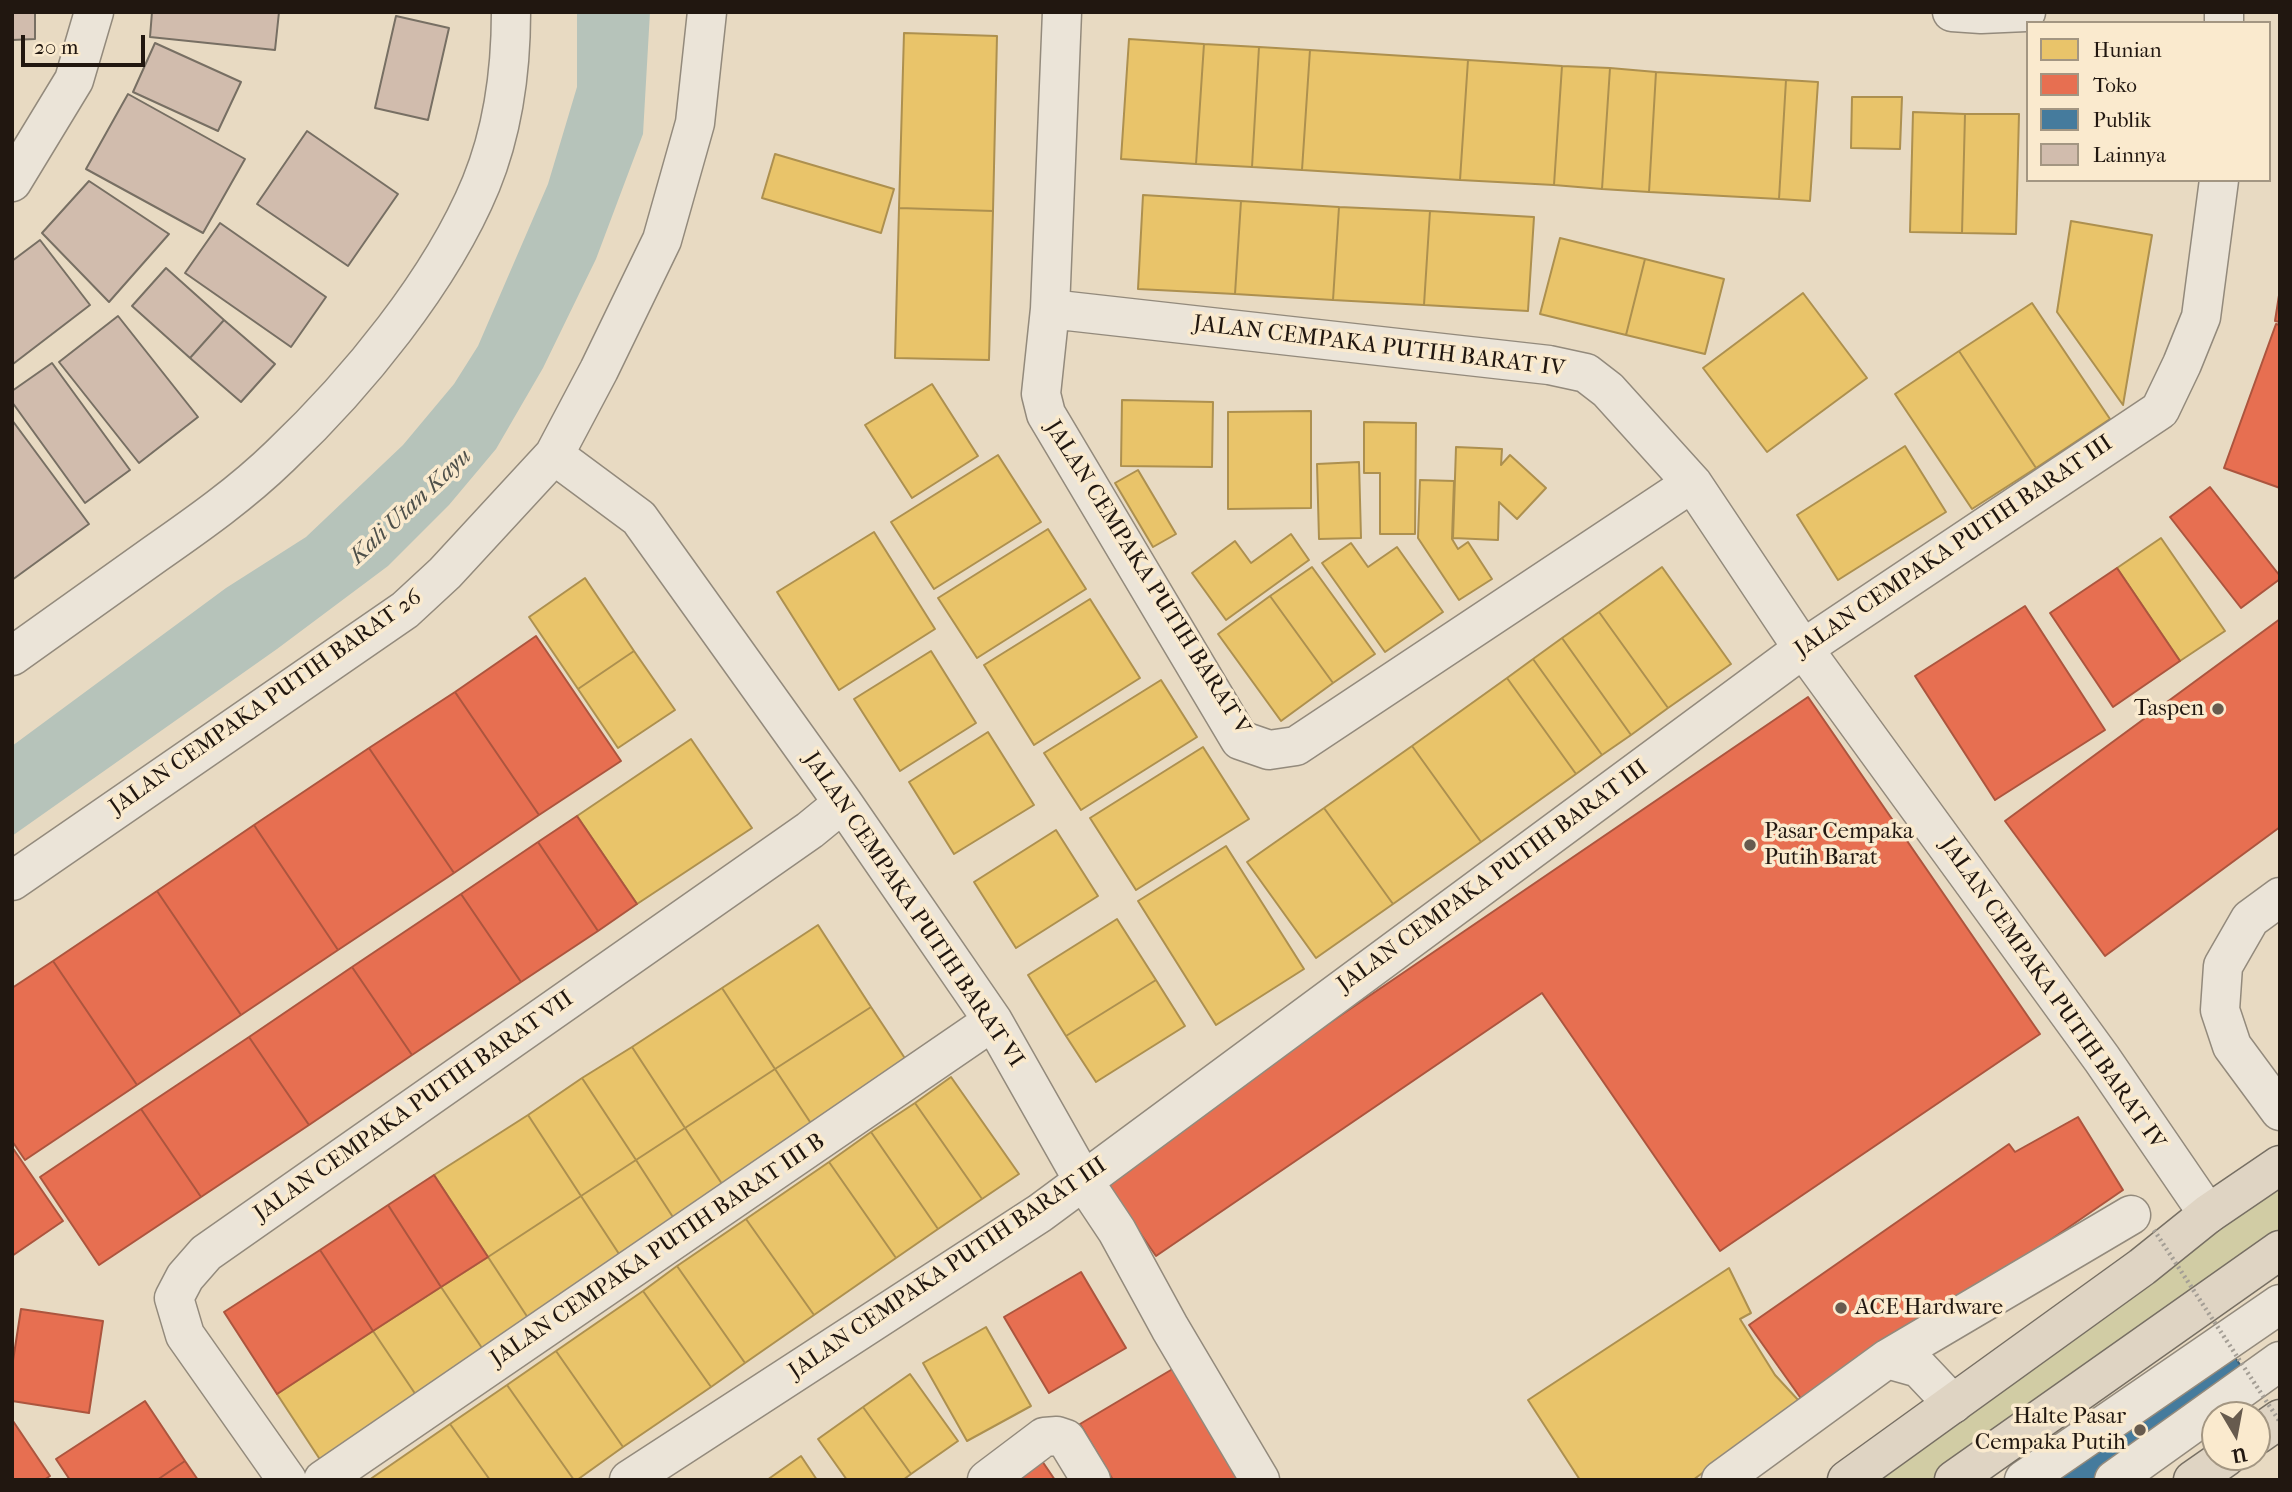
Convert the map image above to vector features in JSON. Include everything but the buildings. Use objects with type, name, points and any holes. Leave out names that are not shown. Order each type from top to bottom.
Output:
[{"type":"main road","points":[[1847,1480],[2142,1267],[2208,1214],[2280,1165]]},
{"type":"main road","points":[[1954,1480],[2280,1250]]},
{"type":"street","points":[[12,182],[74,80],[93,12]]},
{"type":"street","points":[[12,656],[216,510],[279,457],[353,381],[426,283],[454,239],[482,183],[500,123],[511,53],[511,12]]},
{"type":"street","name":"JALAN CEMPAKA PUTIH BARAT 26","points":[[12,881],[405,610],[445,573],[554,454],[599,370],[662,240],[695,123],[707,12]]},
{"type":"street","points":[[1050,309],[1062,12]]},
{"type":"street","points":[[1952,12],[2026,12]]},
{"type":"street","name":"JALAN CEMPAKA PUTIH BARAT III","points":[[629,1480],[1040,1213],[1804,648],[2160,410],[2201,317],[2219,182]]},
{"type":"street","name":"JALAN CEMPAKA PUTIH BARAT V","points":[[1050,309],[1041,394],[1046,414],[1240,740],[1269,750],[1296,746],[1693,484]]},
{"type":"street","name":"JALAN CEMPAKA PUTIH BARAT IV","points":[[1050,309],[1549,365],[1586,373],[1608,390],[1693,484],[1804,648],[2102,1059],[2208,1214]]},
{"type":"street","name":"JALAN CEMPAKA PUTIH BARAT VI","points":[[554,454],[639,518],[843,803],[993,1021],[1083,1180],[1116,1231],[1177,1314],[1260,1480]]},
{"type":"street","name":"JALAN CEMPAKA PUTIH BARAT VII","points":[[287,1480],[185,1335],[174,1298],[185,1277],[205,1253],[798,838],[843,803]]},
{"type":"street","points":[[2280,897],[2250,919],[2223,965],[2220,1010],[2232,1046],[2280,1111]]},
{"type":"street","name":"JALAN CEMPAKA PUTIH BARAT III B","points":[[323,1480],[993,1021]]},
{"type":"street","points":[[1721,1480],[1887,1359],[2142,1222]]},
{"type":"street","points":[[2024,1480],[2280,1304]]},
{"type":"street","points":[[1887,1359],[1919,1368],[1953,1404]]},
{"type":"street","points":[[2114,1480],[2280,1361]]},
{"type":"street","points":[[987,1480],[1044,1437],[1057,1436],[1066,1439],[1091,1480]]},
{"type":"path","points":[[2142,1222],[2280,1421]]},
{"type":"shaded area","points":[[2280,1166],[2280,1251],[1954,1480],[1847,1480]]},
{"type":"water","name":"Kali Utan Kayu","points":[[577,12],[650,12],[643,134],[596,259],[543,368],[496,449],[449,505],[388,566],[277,649],[12,836],[12,746],[226,588],[306,537],[403,445],[454,384],[478,346],[548,184],[577,87]]},
{"type":"place","name":"Taspen","points":[[2218,709]]},
{"type":"place","name":"Pasar Cempaka Putih Barat","points":[[1750,845]]},
{"type":"place","name":"ACE Hardware","points":[[1841,1308]]},
{"type":"place","name":"Halte Pasar Cempaka Putih","points":[[2140,1430]]}]
